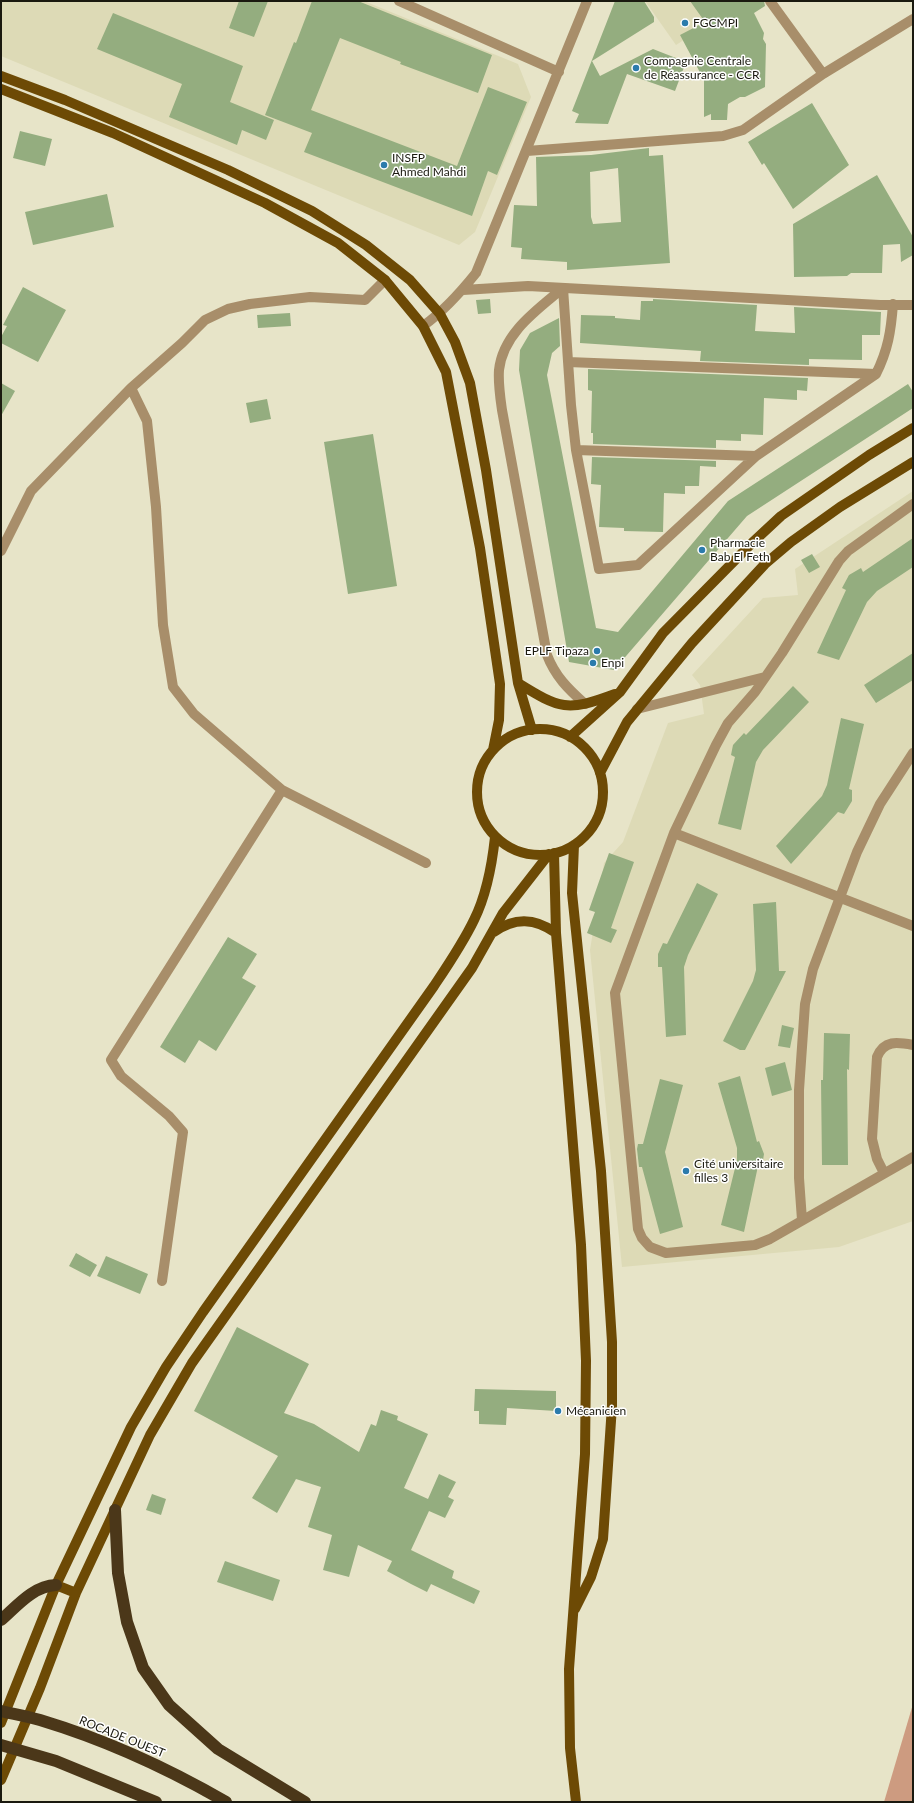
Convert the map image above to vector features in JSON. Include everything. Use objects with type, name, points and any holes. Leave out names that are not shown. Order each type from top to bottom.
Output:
[{"type":"highway","points":[[114,1510],[118,1573],[127,1622],[143,1668],[169,1705],[218,1749],[305,1802]]},
{"type":"highway","points":[[1,1620],[33,1592],[44,1586],[56,1584]]},
{"type":"highway","name":"ROCADE OUEST","points":[[1,1712],[39,1720],[106,1744],[182,1777],[226,1802]]},
{"type":"highway","points":[[1,1745],[56,1760],[156,1802]]},
{"type":"main road","points":[[1,76],[65,100],[228,170],[312,211],[366,245],[410,280],[440,314],[455,342],[470,383],[486,470],[518,683],[532,730]]},
{"type":"main road","points":[[1,89],[114,133],[265,203],[338,243],[386,280],[423,326],[446,372],[480,548],[500,684],[499,720],[493,750]]},
{"type":"main road","points":[[570,737],[620,692],[664,633],[752,543],[781,516],[869,455],[913,428]]},
{"type":"main road","points":[[600,773],[627,722],[637,709],[692,643],[765,564],[791,542],[840,507],[913,462]]},
{"type":"main road","points":[[518,683],[546,700],[560,705],[577,706],[620,692]]},
{"type":"main road","points":[[532,730],[552,731],[570,737],[588,753],[600,773],[602,800],[599,813],[593,825],[585,836],[574,845],[552,854],[537,855],[520,852],[504,844],[495,837],[487,826],[480,814],[477,800],[477,787],[482,767],[493,750],[504,740],[532,730]]},
{"type":"main road","points":[[1,1723],[56,1584],[131,1427],[166,1367],[434,986],[465,938],[474,920],[488,879],[495,837]]},
{"type":"main road","points":[[574,845],[572,893],[601,1171],[609,1271],[612,1350],[612,1406],[603,1539],[586,1588],[574,1611]]},
{"type":"main road","points":[[1,1780],[40,1688],[76,1593],[114,1510],[150,1435],[192,1363],[472,968],[513,900],[552,854]]},
{"type":"main road","points":[[552,854],[556,933],[581,1245],[585,1330],[585,1454],[570,1669],[569,1711],[570,1748],[576,1802]]},
{"type":"main road","points":[[494,932],[503,925],[514,921],[525,920],[547,926],[556,933]]},
{"type":"main road","points":[[56,1584],[76,1593]]},
{"type":"street","points":[[398,1],[559,72]]},
{"type":"street","points":[[423,326],[440,314],[463,290],[476,273],[587,1]]},
{"type":"street","points":[[770,1],[823,74]]},
{"type":"street","points":[[526,151],[723,136],[743,130],[823,74],[913,19]]},
{"type":"street","points":[[1,551],[31,491],[131,388],[182,343],[205,320],[228,309],[250,304],[310,297],[365,300],[386,280]]},
{"type":"street","points":[[463,290],[528,286],[913,305]]},
{"type":"street","points":[[564,288],[568,362],[576,450],[598,569],[638,565],[756,456],[876,374],[884,358],[889,342],[893,304]]},
{"type":"street","points":[[564,288],[521,324],[509,341],[502,357],[499,382],[502,410],[547,655],[559,679],[585,704]]},
{"type":"street","points":[[568,362],[876,374]]},
{"type":"street","points":[[131,388],[147,421],[156,507],[163,625],[173,687],[194,714],[282,790],[426,863]]},
{"type":"street","points":[[576,450],[756,456]]},
{"type":"street","points":[[913,504],[848,551],[839,561],[765,677],[728,723],[674,833],[615,993],[638,1228],[642,1238],[650,1247],[666,1253],[755,1245],[770,1239],[913,1157]]},
{"type":"street","points":[[637,709],[765,677]]},
{"type":"street","points":[[802,1220],[799,1178],[799,1090],[805,1004],[813,970],[857,852],[880,804],[913,753]]},
{"type":"street","points":[[162,1281],[183,1132],[170,1116],[121,1076],[111,1060],[282,790]]},
{"type":"street","points":[[674,833],[913,926]]},
{"type":"street","points":[[884,1173],[877,1159],[872,1138],[877,1057],[880,1049],[888,1044],[898,1042],[913,1045]]},
{"type":"shaded area","name":"INSFP Ahmed Mahdi","points":[[1,1],[364,1],[518,64],[531,97],[475,232],[459,245],[1,56]]},
{"type":"shaded area","name":"FGCMPI","points":[[645,1],[744,1],[676,45]]},
{"type":"shaded area","points":[[913,491],[913,1221],[839,1247],[622,1267],[590,950],[604,863],[623,842],[668,723],[704,714],[700,685],[692,675],[763,598],[798,595],[795,569]]},
{"type":"shaded area","points":[[913,1704],[913,1802],[884,1802]]},
{"type":"building","points":[[239,1],[268,1],[254,37],[229,28]]},
{"type":"building","points":[[312,1],[358,1],[492,55],[478,93],[400,64],[401,62],[340,38],[311,110],[457,166],[488,87],[527,102],[497,175],[488,171],[472,216],[304,152],[312,133],[265,115],[294,42],[296,43]]},
{"type":"building","name":"Compagnie Centrale de Réassurance - CCR","points":[[615,1],[644,1],[654,17],[654,22],[592,61],[600,76],[653,49],[686,62],[675,91],[627,74],[608,124],[575,123],[579,114],[572,111]]},
{"type":"building","points":[[690,1],[764,1],[765,6],[754,13],[764,33],[763,39],[766,44],[765,87],[745,97],[740,97],[728,104],[727,120],[711,120],[711,114],[704,117],[704,80],[680,35],[705,22]]},
{"type":"building","points":[[113,13],[243,66],[230,102],[274,120],[266,140],[242,130],[237,145],[169,117],[182,84],[97,49]]},
{"type":"building","points":[[812,103],[849,165],[793,209],[764,163],[762,165],[748,142]]},
{"type":"building","points":[[20,131],[52,139],[45,166],[13,158]]},
{"type":"building","points":[[649,148],[649,156],[663,155],[670,263],[567,270],[567,262],[521,259],[522,248],[511,247],[514,205],[537,206],[536,157],[591,155]],"holes":[[[618,168],[621,222],[593,224],[591,217],[590,172]]]},
{"type":"building","points":[[877,175],[913,237],[913,255],[901,262],[900,244],[883,245],[882,273],[851,273],[847,276],[794,277],[793,224]]},
{"type":"building","points":[[107,194],[114,227],[33,245],[25,212]]},
{"type":"building","points":[[23,287],[66,310],[38,362],[1,343],[1,337],[7,326],[3,325]]},
{"type":"building","points":[[490,299],[491,313],[478,314],[476,300]]},
{"type":"building","points":[[653,299],[757,305],[755,331],[795,333],[794,307],[881,312],[880,335],[862,335],[862,360],[809,359],[809,365],[700,361],[701,351],[580,343],[581,315],[615,316],[615,318],[640,320],[641,301],[653,301]]},
{"type":"building","points":[[290,313],[291,326],[258,328],[257,315]]},
{"type":"building","points":[[559,318],[560,346],[552,353],[547,375],[596,628],[618,632],[728,501],[908,384],[913,392],[913,408],[747,516],[614,670],[569,662],[519,370],[520,350],[530,333]]},
{"type":"building","points":[[588,369],[808,378],[807,391],[797,390],[797,400],[764,398],[763,435],[741,434],[741,441],[716,440],[716,448],[593,444],[593,433],[591,433],[592,391],[588,390]]},
{"type":"building","points":[[1,383],[15,391],[1,416]]},
{"type":"building","points":[[267,399],[271,419],[250,423],[246,403]]},
{"type":"building","points":[[373,434],[397,586],[348,594],[324,442]]},
{"type":"building","points":[[592,457],[716,461],[716,467],[700,466],[699,486],[685,486],[685,494],[664,493],[663,532],[624,531],[624,528],[599,527],[601,485],[591,484]]},
{"type":"building","points":[[913,538],[913,567],[877,591],[867,602],[839,660],[817,653],[846,590],[842,588],[849,575],[861,568],[863,572]]},
{"type":"building","points":[[812,554],[820,567],[809,573],[801,560]]},
{"type":"building","points":[[913,653],[913,680],[876,703],[864,685]]},
{"type":"building","points":[[793,686],[809,702],[763,750],[756,762],[741,830],[718,824],[735,757],[731,755],[733,745],[744,733],[746,735]]},
{"type":"building","points":[[841,718],[864,724],[849,789],[852,790],[852,801],[844,814],[838,812],[791,864],[776,846],[822,796],[827,785]]},
{"type":"building","points":[[609,853],[634,862],[611,928],[617,930],[611,943],[587,933],[595,912],[589,910]]},
{"type":"building","points":[[697,883],[718,894],[688,955],[684,967],[686,1035],[666,1037],[662,967],[658,967],[658,954],[663,943],[667,944]]},
{"type":"building","points":[[776,902],[779,971],[786,971],[745,1050],[740,1050],[723,1041],[753,981],[756,970],[753,904]]},
{"type":"building","points":[[228,937],[257,954],[242,978],[256,986],[216,1051],[199,1040],[185,1063],[160,1047]]},
{"type":"building","points":[[782,1025],[794,1028],[790,1048],[778,1046]]},
{"type":"building","points":[[824,1033],[850,1034],[849,1070],[847,1069],[848,1165],[822,1165],[821,1080],[823,1080]]},
{"type":"building","points":[[785,1062],[792,1090],[772,1096],[765,1068]]},
{"type":"building","points":[[740,1076],[757,1142],[759,1141],[764,1154],[762,1166],[758,1166],[744,1232],[721,1225],[737,1160],[737,1148],[718,1083]]},
{"type":"building","points":[[660,1079],[683,1085],[665,1152],[683,1227],[660,1234],[642,1167],[639,1167],[637,1149],[638,1144],[643,1144]]},
{"type":"building","points":[[76,1253],[97,1265],[90,1277],[69,1266]]},
{"type":"building","points":[[106,1256],[148,1274],[140,1294],[97,1276]]},
{"type":"building","points":[[237,1327],[309,1364],[284,1413],[314,1424],[359,1452],[371,1424],[376,1426],[381,1410],[398,1416],[397,1420],[428,1434],[404,1488],[428,1499],[439,1474],[456,1482],[448,1497],[454,1500],[445,1518],[429,1511],[411,1550],[454,1571],[452,1578],[480,1591],[474,1604],[431,1584],[427,1592],[411,1584],[387,1571],[392,1561],[358,1545],[349,1577],[323,1570],[332,1535],[308,1527],[321,1487],[296,1479],[277,1513],[252,1498],[278,1456],[194,1411]]},
{"type":"building","points":[[475,1389],[556,1391],[556,1411],[507,1408],[506,1425],[479,1424],[479,1411],[474,1411]]},
{"type":"building","points":[[152,1494],[166,1499],[161,1515],[146,1510]]},
{"type":"building","points":[[225,1561],[280,1580],[273,1601],[217,1582]]},
{"type":"place","name":"FGCMPI","points":[[685,23]]},
{"type":"place","name":"Compagnie Centrale de Réassurance - CCR","points":[[636,68]]},
{"type":"place","name":"INSFP Ahmed Mahdi","points":[[384,165]]},
{"type":"place","name":"Pharmacie Bab El Feth","points":[[702,550]]},
{"type":"place","name":"EPLF Tipaza","points":[[597,651]]},
{"type":"place","name":"Enpi","points":[[593,663]]},
{"type":"place","name":"Cité universitaire filles 3","points":[[686,1171]]},
{"type":"place","name":"Mécanicien","points":[[558,1411]]}]
